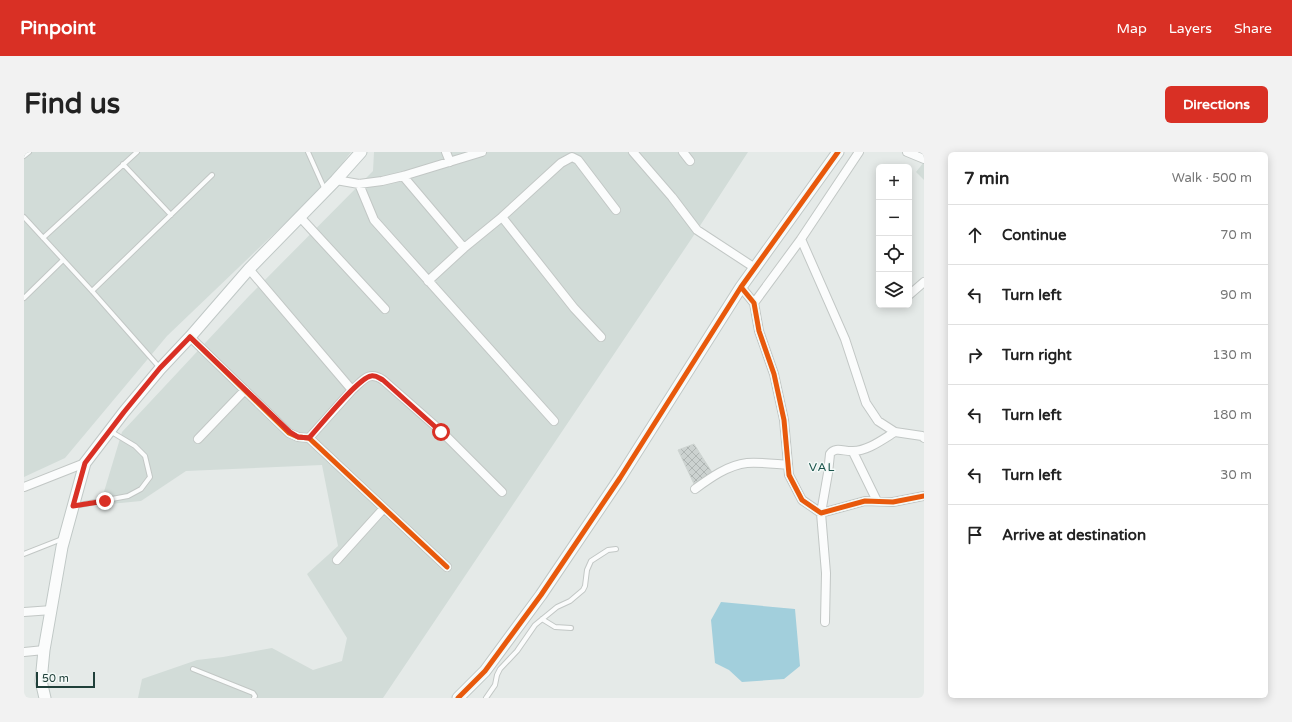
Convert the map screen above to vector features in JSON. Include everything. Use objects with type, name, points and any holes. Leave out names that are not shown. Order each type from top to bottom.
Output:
[{"type":"main road","points":[[45,698],[42,681],[44,650],[64,538],[85,463],[160,368],[190,337],[249,269],[336,180],[361,152]]},
{"type":"main road","points":[[458,698],[485,671],[541,595],[620,478],[742,287],[838,152]]},
{"type":"street","points":[[446,152],[450,162]]},
{"type":"street","points":[[336,180],[359,184],[382,181],[482,152]]},
{"type":"street","points":[[634,152],[698,230],[755,268]]},
{"type":"street","points":[[683,152],[690,161]]},
{"type":"street","points":[[754,303],[801,239],[859,152]]},
{"type":"street","points":[[907,152],[924,159]]},
{"type":"street","points":[[428,281],[464,248],[502,217],[561,163],[572,157],[578,160],[616,210]]},
{"type":"street","points":[[403,176],[464,248]]},
{"type":"street","points":[[359,184],[374,220],[554,421]]},
{"type":"street","points":[[300,217],[385,308]]},
{"type":"street","points":[[502,217],[574,308],[601,337]]},
{"type":"street","points":[[801,239],[845,339],[866,403],[878,421],[895,432],[922,436],[924,438]]},
{"type":"street","points":[[249,269],[352,390]]},
{"type":"street","points":[[912,292],[924,282]]},
{"type":"street","points":[[742,287],[754,303],[759,331],[774,374],[784,420],[789,474],[802,500],[821,513]]},
{"type":"street","points":[[190,337],[290,432],[298,437],[309,438],[448,567]]},
{"type":"street","points":[[309,438],[352,390],[369,376],[375,375],[383,380],[441,432],[502,492]]},
{"type":"street","points":[[198,439],[245,390]]},
{"type":"street","points":[[825,622],[826,573],[821,513],[830,454],[835,450],[853,452],[863,450],[895,432]]},
{"type":"street","points":[[853,452],[877,501]]},
{"type":"street","points":[[24,487],[85,463]]},
{"type":"street","points":[[695,489],[714,475],[729,468],[746,463],[788,465]]},
{"type":"street","points":[[821,513],[865,500],[893,502],[924,496]]},
{"type":"street","points":[[337,560],[384,508]]},
{"type":"street","points":[[24,612],[52,610]]},
{"type":"street","points":[[24,652],[44,650]]},
{"type":"lane","points":[[24,156],[29,152]]},
{"type":"lane","points":[[43,238],[137,152]]},
{"type":"lane","points":[[308,152],[325,191]]},
{"type":"lane","points":[[124,164],[171,215]]},
{"type":"lane","points":[[92,291],[212,174]]},
{"type":"lane","points":[[24,218],[92,291],[160,368]]},
{"type":"lane","points":[[24,298],[63,260]]},
{"type":"lane","points":[[73,506],[128,496],[141,489],[150,477],[145,456],[135,446],[110,431]]},
{"type":"lane","points":[[24,554],[64,538]]},
{"type":"lane","points":[[486,698],[495,685],[496,675],[500,669],[517,652],[535,625],[557,608],[570,601],[582,590],[585,586],[587,570],[591,561],[608,550],[616,549]]},
{"type":"lane","points":[[542,619],[555,627],[571,628]]},
{"type":"lane","points":[[193,669],[253,693],[255,696],[254,698]]},
{"type":"shaded area","points":[[24,152],[351,152],[330,180],[167,336],[65,458],[24,477]]},
{"type":"shaded area","points":[[374,152],[748,152],[692,238],[383,698],[138,698],[142,679],[197,660],[272,648],[313,670],[342,661],[347,638],[307,574],[338,546],[322,465],[186,471],[141,501],[100,505],[122,432],[249,296],[373,171]]},
{"type":"shaded area","points":[[924,162],[924,180],[916,172]]},
{"type":"water","points":[[721,602],[795,609],[800,666],[784,679],[742,682],[729,670],[715,663],[711,620]]},
{"type":"building","points":[[694,444],[713,474],[695,486],[678,450]]},
{"type":"cycle path","points":[[458,698],[485,671],[541,595],[620,478],[741,287],[838,152]]},
{"type":"cycle path","points":[[741,287],[754,303],[759,331],[774,374],[784,420],[789,475],[802,500],[821,513],[865,501],[893,502],[924,496]]},
{"type":"cycle path","points":[[190,337],[289,433],[298,437],[309,438],[447,567]]},
{"type":"district","name":"VAL","points":[[822,467]]},
{"type":"route","points":[[105,501],[73,506],[85,463],[160,368],[190,337],[290,432],[298,437],[309,438],[352,390],[369,376],[375,375],[383,380],[441,432]]}]
